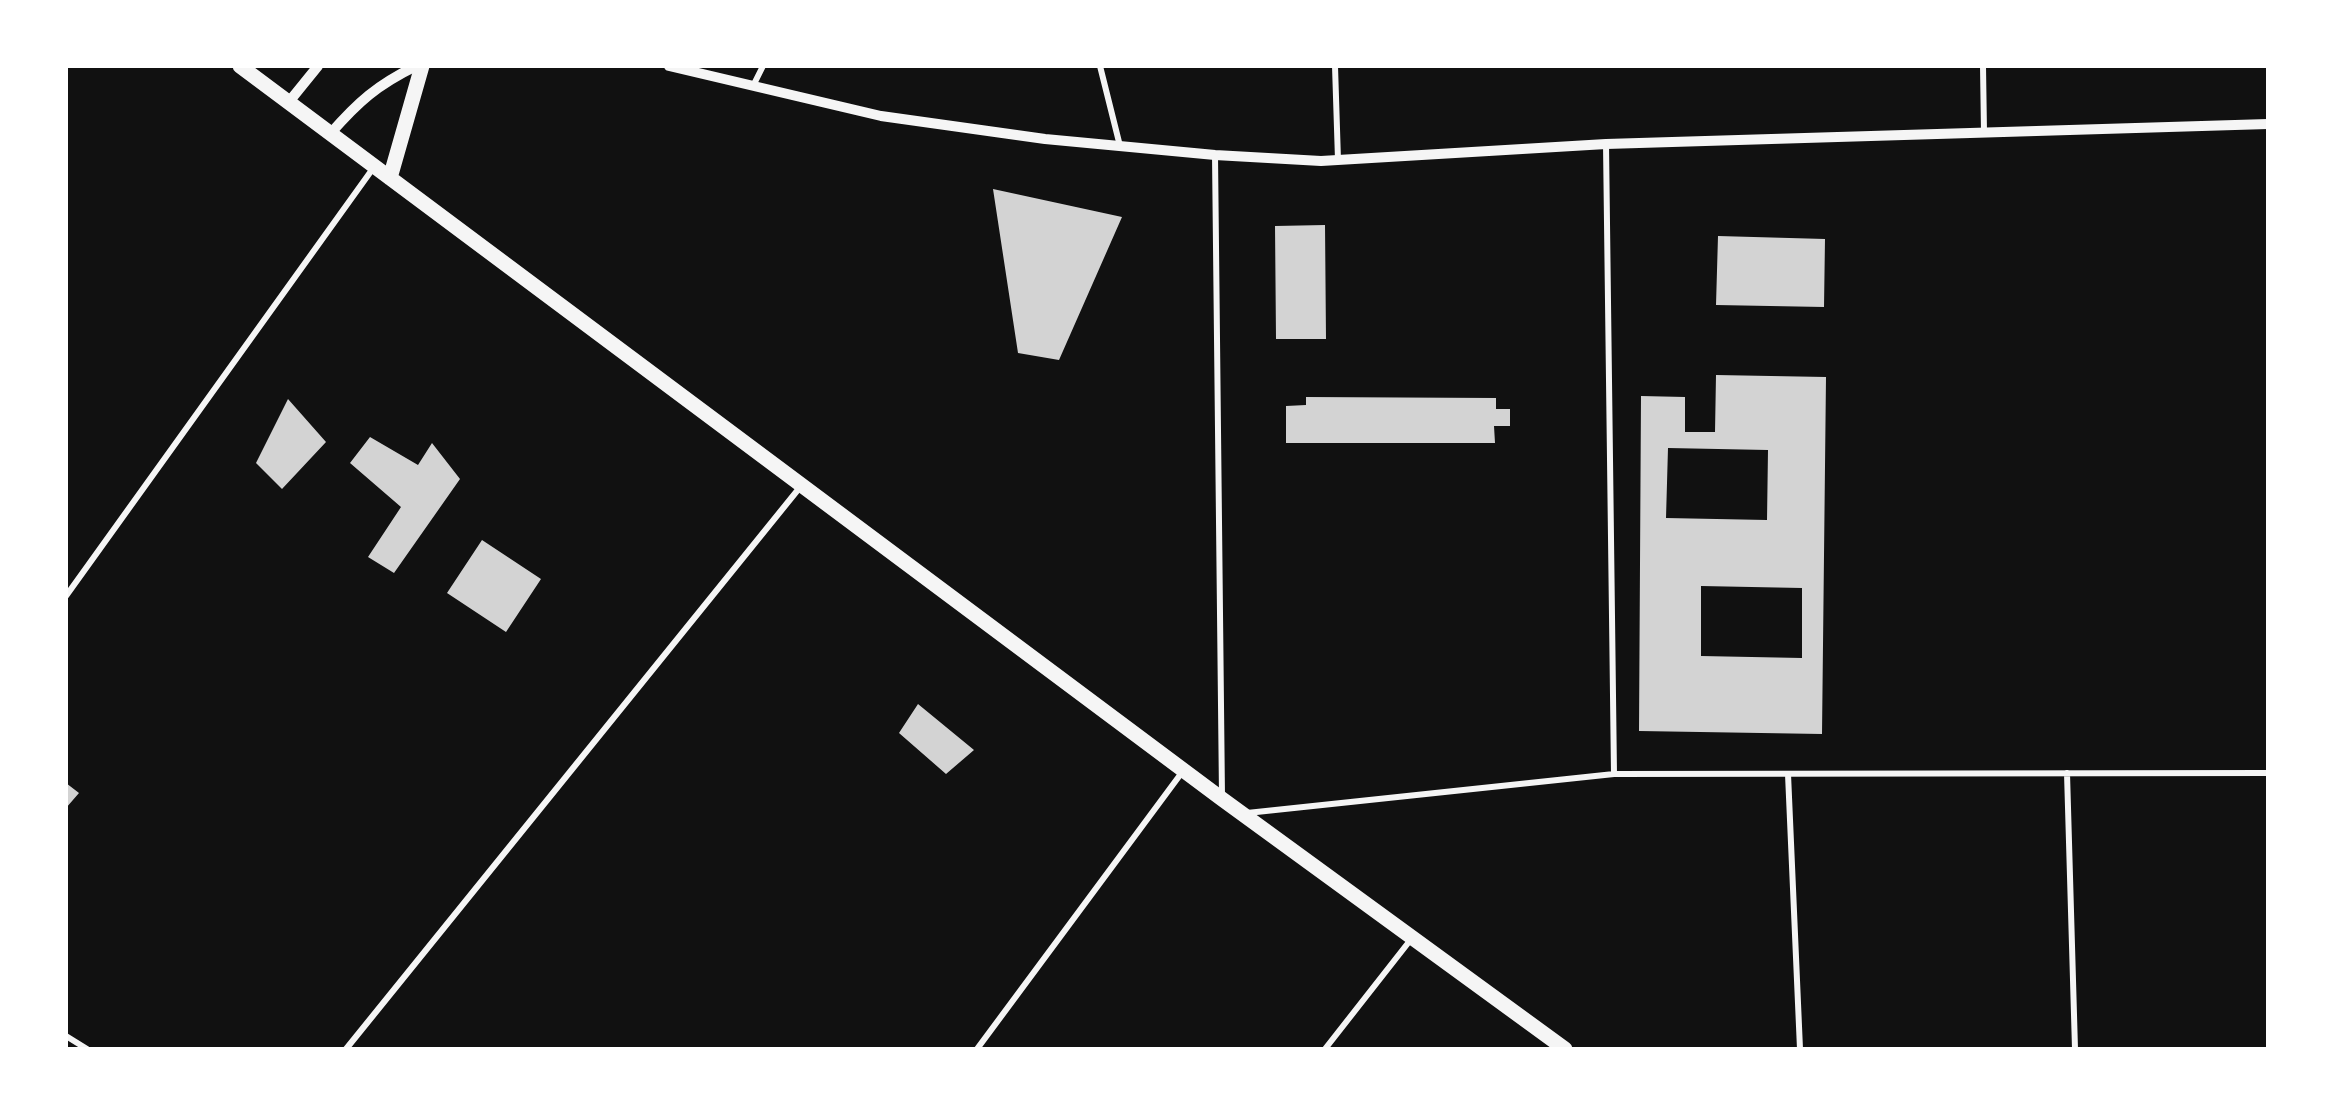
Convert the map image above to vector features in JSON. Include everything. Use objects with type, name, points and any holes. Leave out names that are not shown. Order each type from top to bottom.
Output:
[{"type":"main road","points":[[240,66],[1222,800],[1565,1049]]},
{"type":"main road","points":[[390,178],[422,66]]},
{"type":"street","points":[[288,103],[318,66]]},
{"type":"street","points":[[330,134],[358,102],[388,80],[416,66]]},
{"type":"street","points":[[669,66],[881,116],[1044,139],[1215,155],[1321,161],[1606,144],[2268,124]]},
{"type":"street","points":[[752,87],[763,66]]},
{"type":"street","points":[[1100,66],[1120,146]]},
{"type":"street","points":[[1335,66],[1338,160]]},
{"type":"street","points":[[1983,66],[1984,132]]},
{"type":"street","points":[[1606,144],[1614,774]]},
{"type":"street","points":[[1215,155],[1222,800]]},
{"type":"street","points":[[66,596],[375,166]]},
{"type":"street","points":[[346,1049],[802,486]]},
{"type":"street","points":[[977,1049],[1184,771]]},
{"type":"street","points":[[2067,773],[2074,1049]]},
{"type":"street","points":[[1241,813],[1614,774],[2268,773]]},
{"type":"street","points":[[1788,774],[1800,1049]]},
{"type":"street","points":[[1325,1049],[1412,938]]},
{"type":"street","points":[[66,1036],[87,1049]]},
{"type":"building","points":[[993,189],[1122,217],[1059,360],[1018,353]]},
{"type":"building","points":[[1325,225],[1326,339],[1276,339],[1275,226]]},
{"type":"building","points":[[1718,236],[1825,239],[1824,307],[1716,305]]},
{"type":"building","points":[[1716,375],[1826,377],[1822,734],[1639,731],[1641,396],[1685,397],[1685,432],[1715,432]],"holes":[[[1668,448],[1768,450],[1767,520],[1666,518]],[[1701,586],[1802,588],[1802,658],[1701,656]]]},
{"type":"building","points":[[1306,397],[1496,398],[1496,409],[1510,409],[1510,426],[1494,426],[1495,443],[1286,443],[1286,406],[1306,405]]},
{"type":"building","points":[[288,399],[326,442],[282,489],[256,463]]},
{"type":"building","points":[[370,437],[418,465],[432,443],[460,479],[394,573],[368,557],[401,507],[350,463]]},
{"type":"building","points":[[482,540],[541,579],[506,632],[447,593]]},
{"type":"building","points":[[918,704],[974,750],[946,774],[899,733]]},
{"type":"building","points":[[66,783],[79,793],[66,808]]}]
